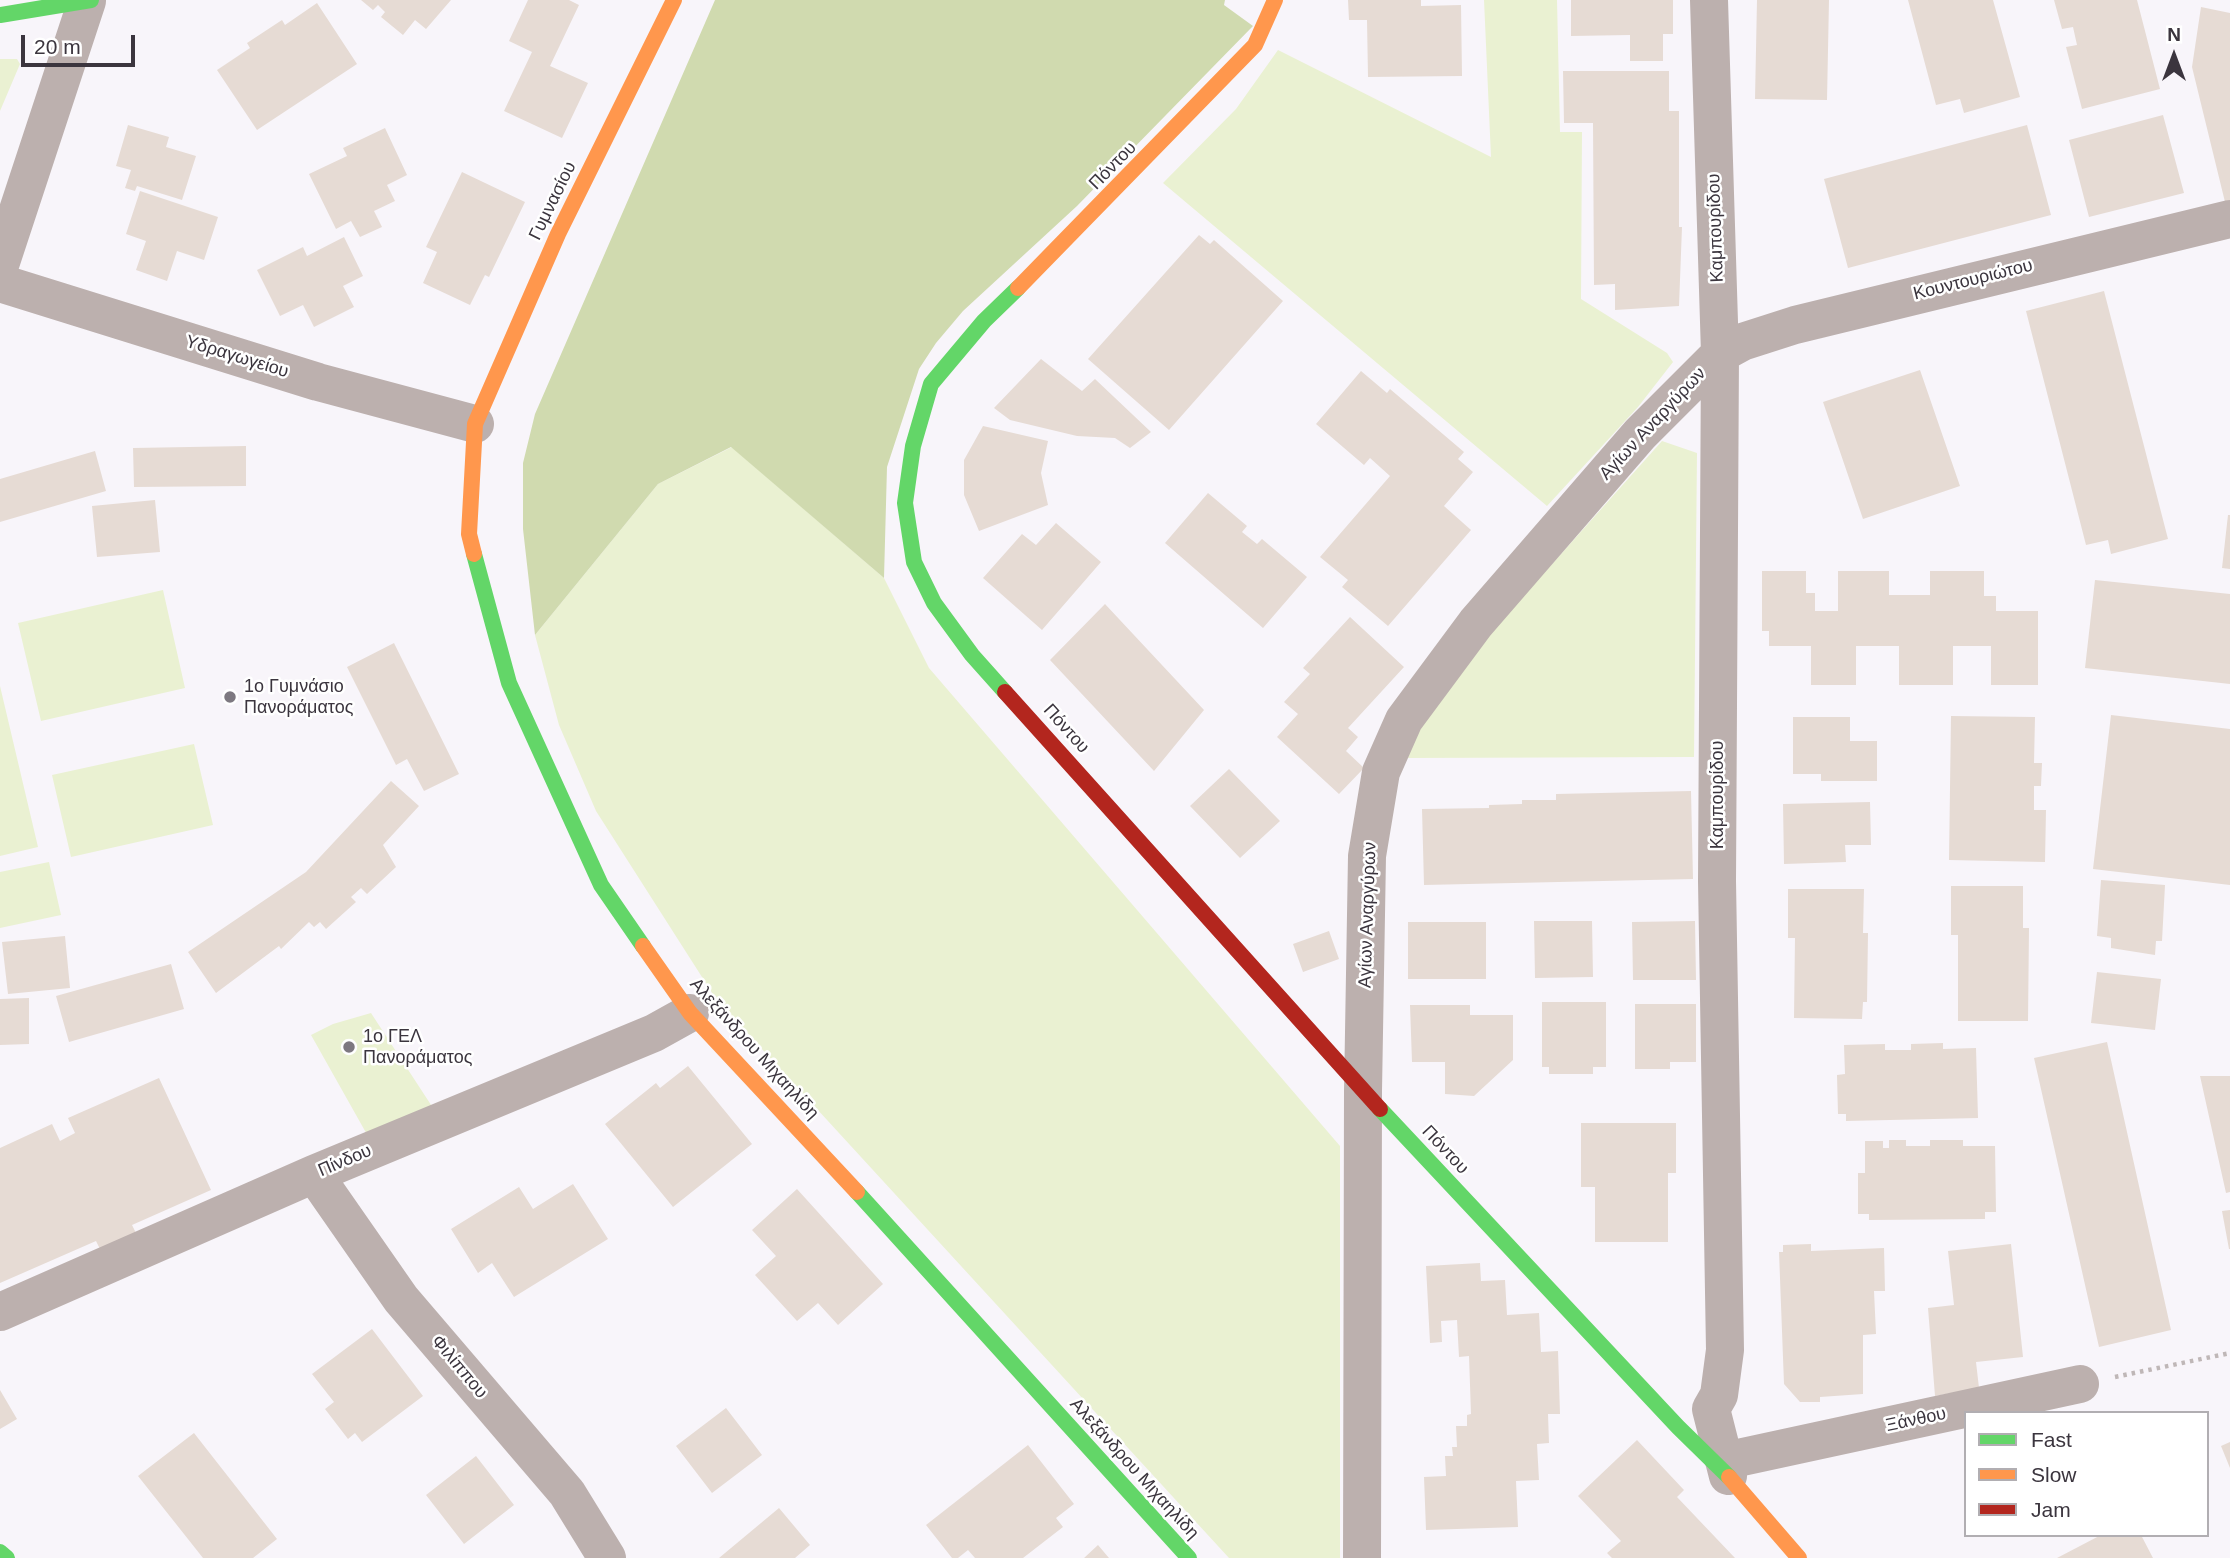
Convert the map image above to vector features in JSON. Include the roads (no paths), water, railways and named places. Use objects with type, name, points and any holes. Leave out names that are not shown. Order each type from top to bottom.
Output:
[{"type":"street","points":[[0,15],[89,0],[0,265]]},
{"type":"street","name":"Γυμνασίου","points":[[475,424],[506,347],[558,234],[674,0]]},
{"type":"street","name":"Πόντου","points":[[1275,0],[1255,46],[1090,217],[984,321],[931,384],[913,446],[905,503],[914,562],[934,603],[965,646],[1363,1091],[1678,1427],[1726,1469]]},
{"type":"street","name":"Καμπουρίδου","points":[[1709,0],[1720,354],[1717,881],[1725,1350],[1719,1395],[1711,1409]]},
{"type":"street","name":"Κουντουριώτου","points":[[1720,354],[1742,342],[1795,325],[2230,219]]},
{"type":"street","name":"Υδραγωγείου","points":[[0,283],[331,386],[475,424]]},
{"type":"street","name":"Αγίων Αναργύρων","points":[[1362,1558],[1363,1091],[1367,856],[1381,772],[1405,720],[1476,623],[1648,425],[1720,354]]},
{"type":"street","name":"Aλεξάνδρου Mιχαηλίδη","points":[[475,424],[469,534],[509,684],[601,885],[690,1013],[810,1140],[1189,1558]]},
{"type":"street","name":"Πίνδου","points":[[0,1312],[314,1174],[654,1033],[690,1013]]},
{"type":"street","name":"Φιλίππου","points":[[314,1174],[401,1299],[567,1493],[607,1558]]},
{"type":"street","name":"Ξάνθου","points":[[1968,1411],[2080,1384]]},
{"type":"street","points":[[1678,1427],[1711,1409],[1726,1469],[1799,1558]]},
{"type":"street","name":"Ξάνθου","points":[[1726,1469],[1964,1412]]},
{"type":"street","points":[[0,1552],[7,1558]]},
{"type":"place","name":"1ο Γυμνάσιο Πανοράματος","points":[[230,697]]},
{"type":"place","name":"1ο ΓΕΛ Πανοράματος","points":[[349,1047]]}]
